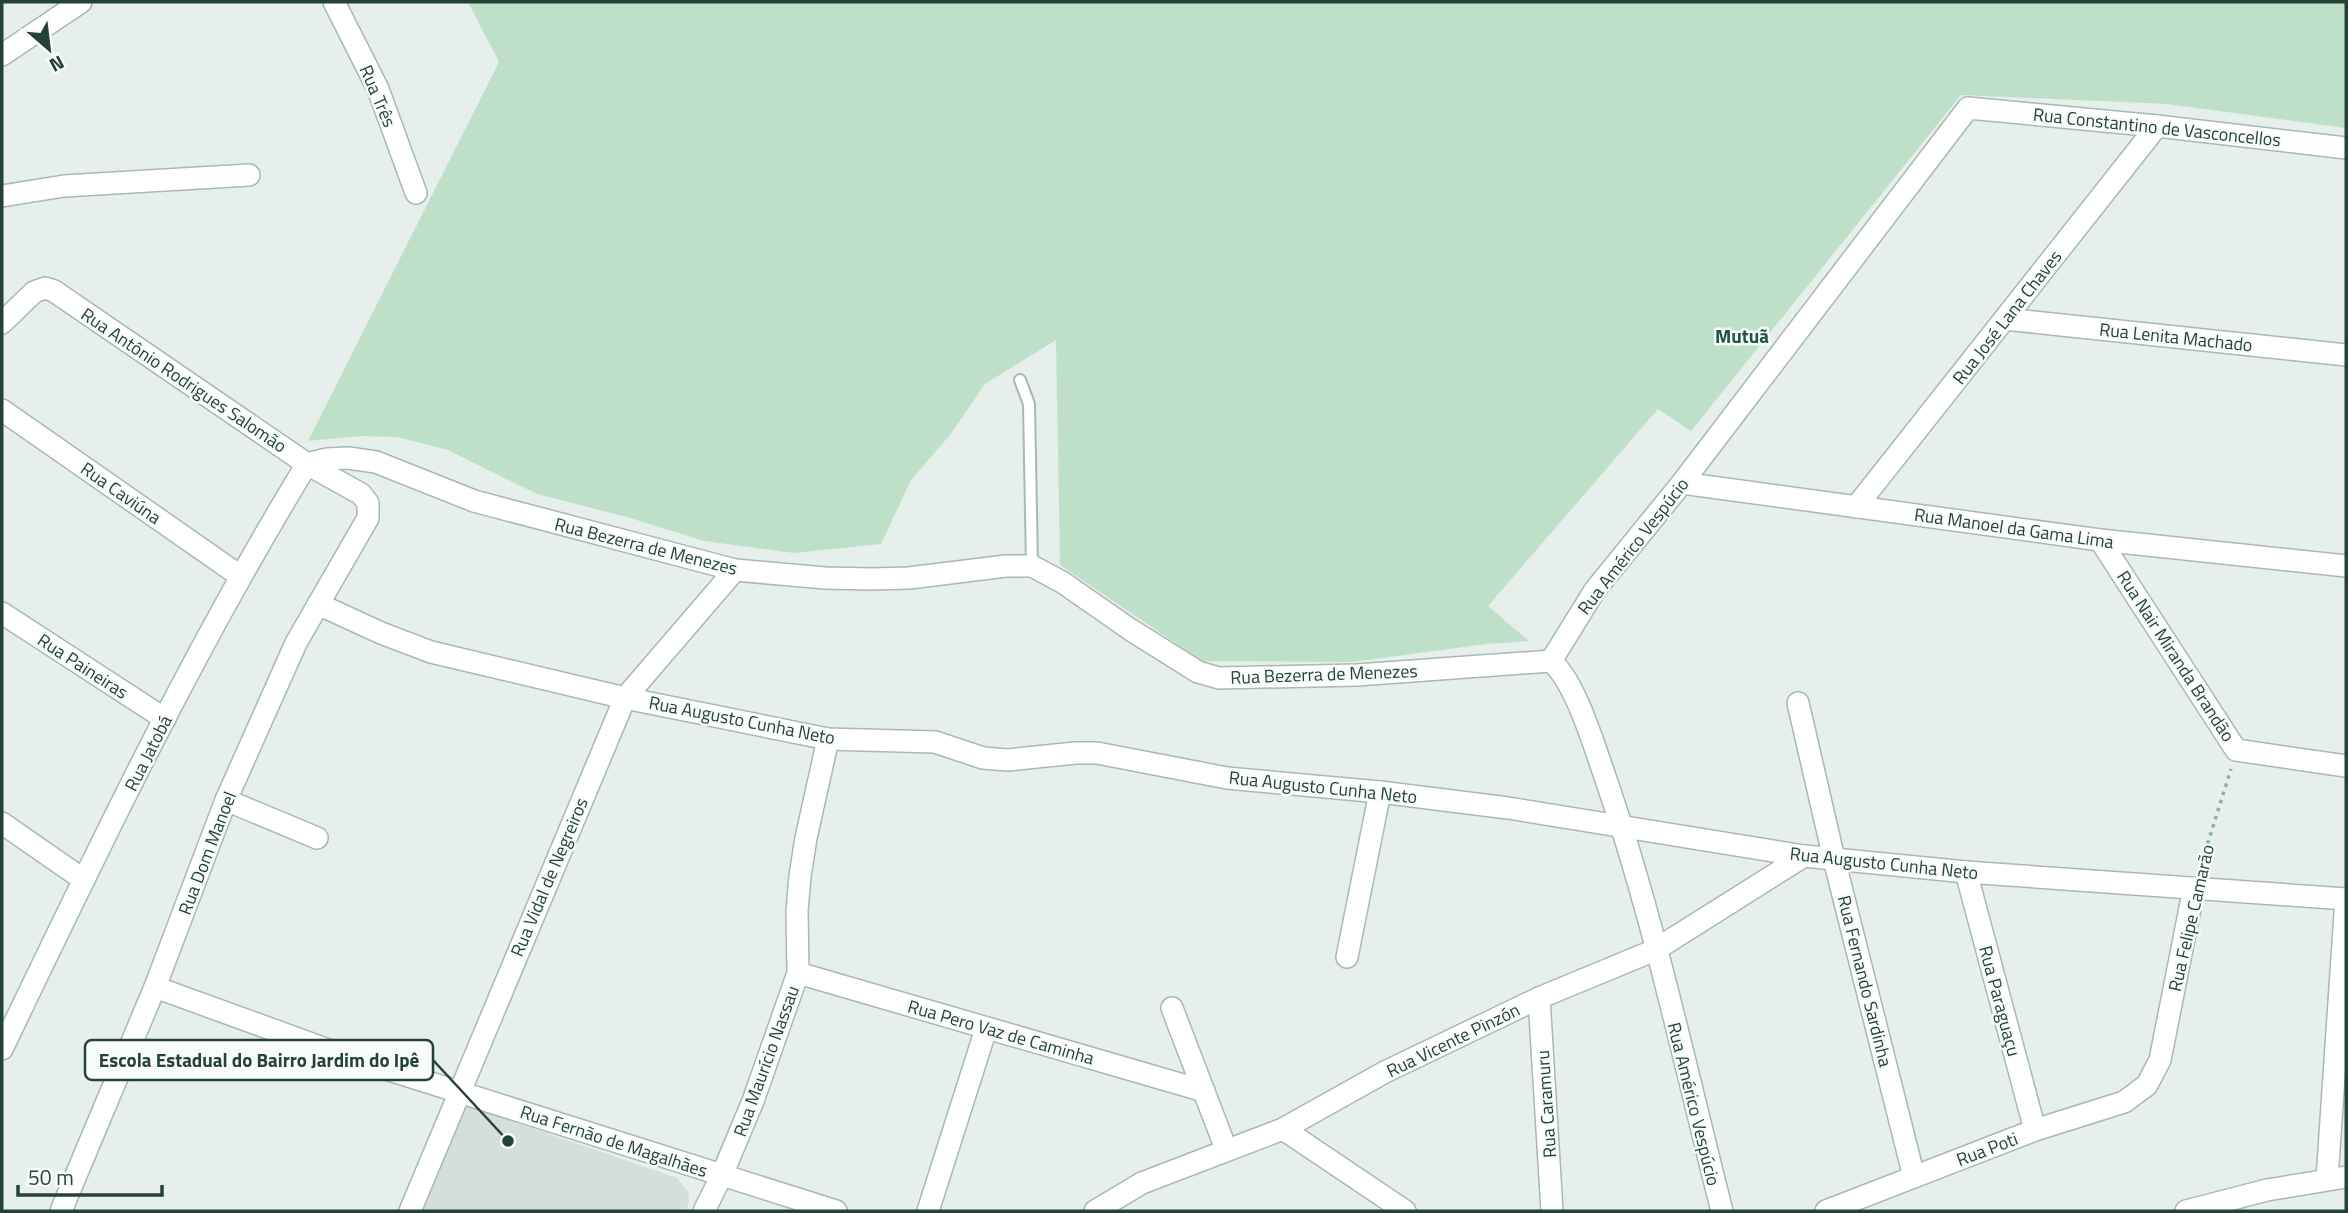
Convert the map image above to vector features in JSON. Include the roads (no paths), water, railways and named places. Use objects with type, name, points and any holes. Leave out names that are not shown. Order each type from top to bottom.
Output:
[{"type":"street","points":[[2,54],[81,2]]},
{"type":"street","name":"Rua Três","points":[[334,2],[378,89],[416,193]]},
{"type":"street","name":"Rua Constantino de Vasconcellos","points":[[1968,108],[2346,148]]},
{"type":"street","name":"Rua Américo Vespúcio","points":[[1722,1211],[1623,827],[1588,727],[1560,669],[1551,661],[1595,590],[1682,483],[1968,108]]},
{"type":"street","name":"Rua José Lana Chaves","points":[[1856,507],[2157,126]]},
{"type":"street","points":[[2,196],[19,191],[64,186],[249,174]]},
{"type":"street","name":"Rua Antônio Rodrigues Salomão","points":[[2,323],[34,292],[45,288],[54,291],[307,464],[361,494],[368,503]]},
{"type":"street","name":"Rua Lenita Machado","points":[[2005,319],[2346,355]]},
{"type":"street","name":"Rua Caviúna","points":[[2,410],[240,576]]},
{"type":"street","name":"Rua Bezerra de Menezes","points":[[307,464],[348,458],[376,463],[474,501],[734,570],[871,579],[1032,566],[1062,582],[1198,673],[1219,678],[1357,675],[1551,661]]},
{"type":"street","name":"Rua Jatobá","points":[[2,1049],[10,1013],[84,880],[240,576],[307,464]]},
{"type":"street","name":"Rua Manoel da Gama Lima","points":[[1682,483],[2100,540],[2346,566]]},
{"type":"street","name":"Rua Dom Manoel","points":[[61,1211],[155,988],[226,800],[296,643],[368,518],[368,503]]},
{"type":"street","name":"Rua Nair Miranda Brandão","points":[[2100,540],[2236,750],[2346,766]]},
{"type":"street","name":"Rua Vidal de Negreiros","points":[[410,1211],[458,1091],[625,698],[734,570]]},
{"type":"street","name":"Rua Augusto Cunha Neto","points":[[318,604],[431,652],[625,698],[828,739],[935,742],[983,758],[1007,760],[1097,753],[1227,778],[1380,792],[1508,808],[1804,856],[1966,872],[2346,899]]},
{"type":"street","name":"Rua Paineiras","points":[[2,613],[165,719]]},
{"type":"street","name":"Rua Fernando Sardinha","points":[[1798,702],[1834,859],[1914,1177]]},
{"type":"street","name":"Rua Maurício Nassau","points":[[704,1211],[753,1101],[798,973],[797,911],[800,876],[828,739]]},
{"type":"street","points":[[1347,957],[1380,792]]},
{"type":"street","points":[[226,800],[317,838]]},
{"type":"street","points":[[2,823],[84,880]]},
{"type":"street","name":"Rua Vicente Pinzón","points":[[1095,1211],[1142,1183],[1283,1129],[1385,1072],[1539,998],[1655,950],[1804,856]]},
{"type":"street","name":"Rua Paraguaçu","points":[[1966,872],[2035,1130]]},
{"type":"street","name":"Rua Felipe Camarão","points":[[2147,1085],[2160,1060],[2194,888]]},
{"type":"street","points":[[2186,1211],[2267,1190],[2337,1178],[2346,899]]},
{"type":"street","name":"Rua Pero Vaz de Caminha","points":[[798,973],[1204,1091]]},
{"type":"street","name":"Rua Fernão de Magalhães","points":[[155,988],[345,1056],[836,1211]]},
{"type":"street","name":"Rua Caramuru","points":[[1539,998],[1552,1211]]},
{"type":"street","points":[[1172,1008],[1226,1149]]},
{"type":"street","points":[[928,1211],[986,1029]]},
{"type":"street","name":"Rua Poti","points":[[1826,1211],[2035,1130],[2124,1102],[2147,1085]]},
{"type":"street","points":[[1283,1129],[1405,1211]]},
{"type":"lane","points":[[1020,380],[1029,404],[1032,566]]},
{"type":"place","name":"Escola Estadual do Bairro Jardim do Ipê","points":[[508,1141]]},
{"type":"district","name":"Mutuã","points":[[1742,335]]}]
